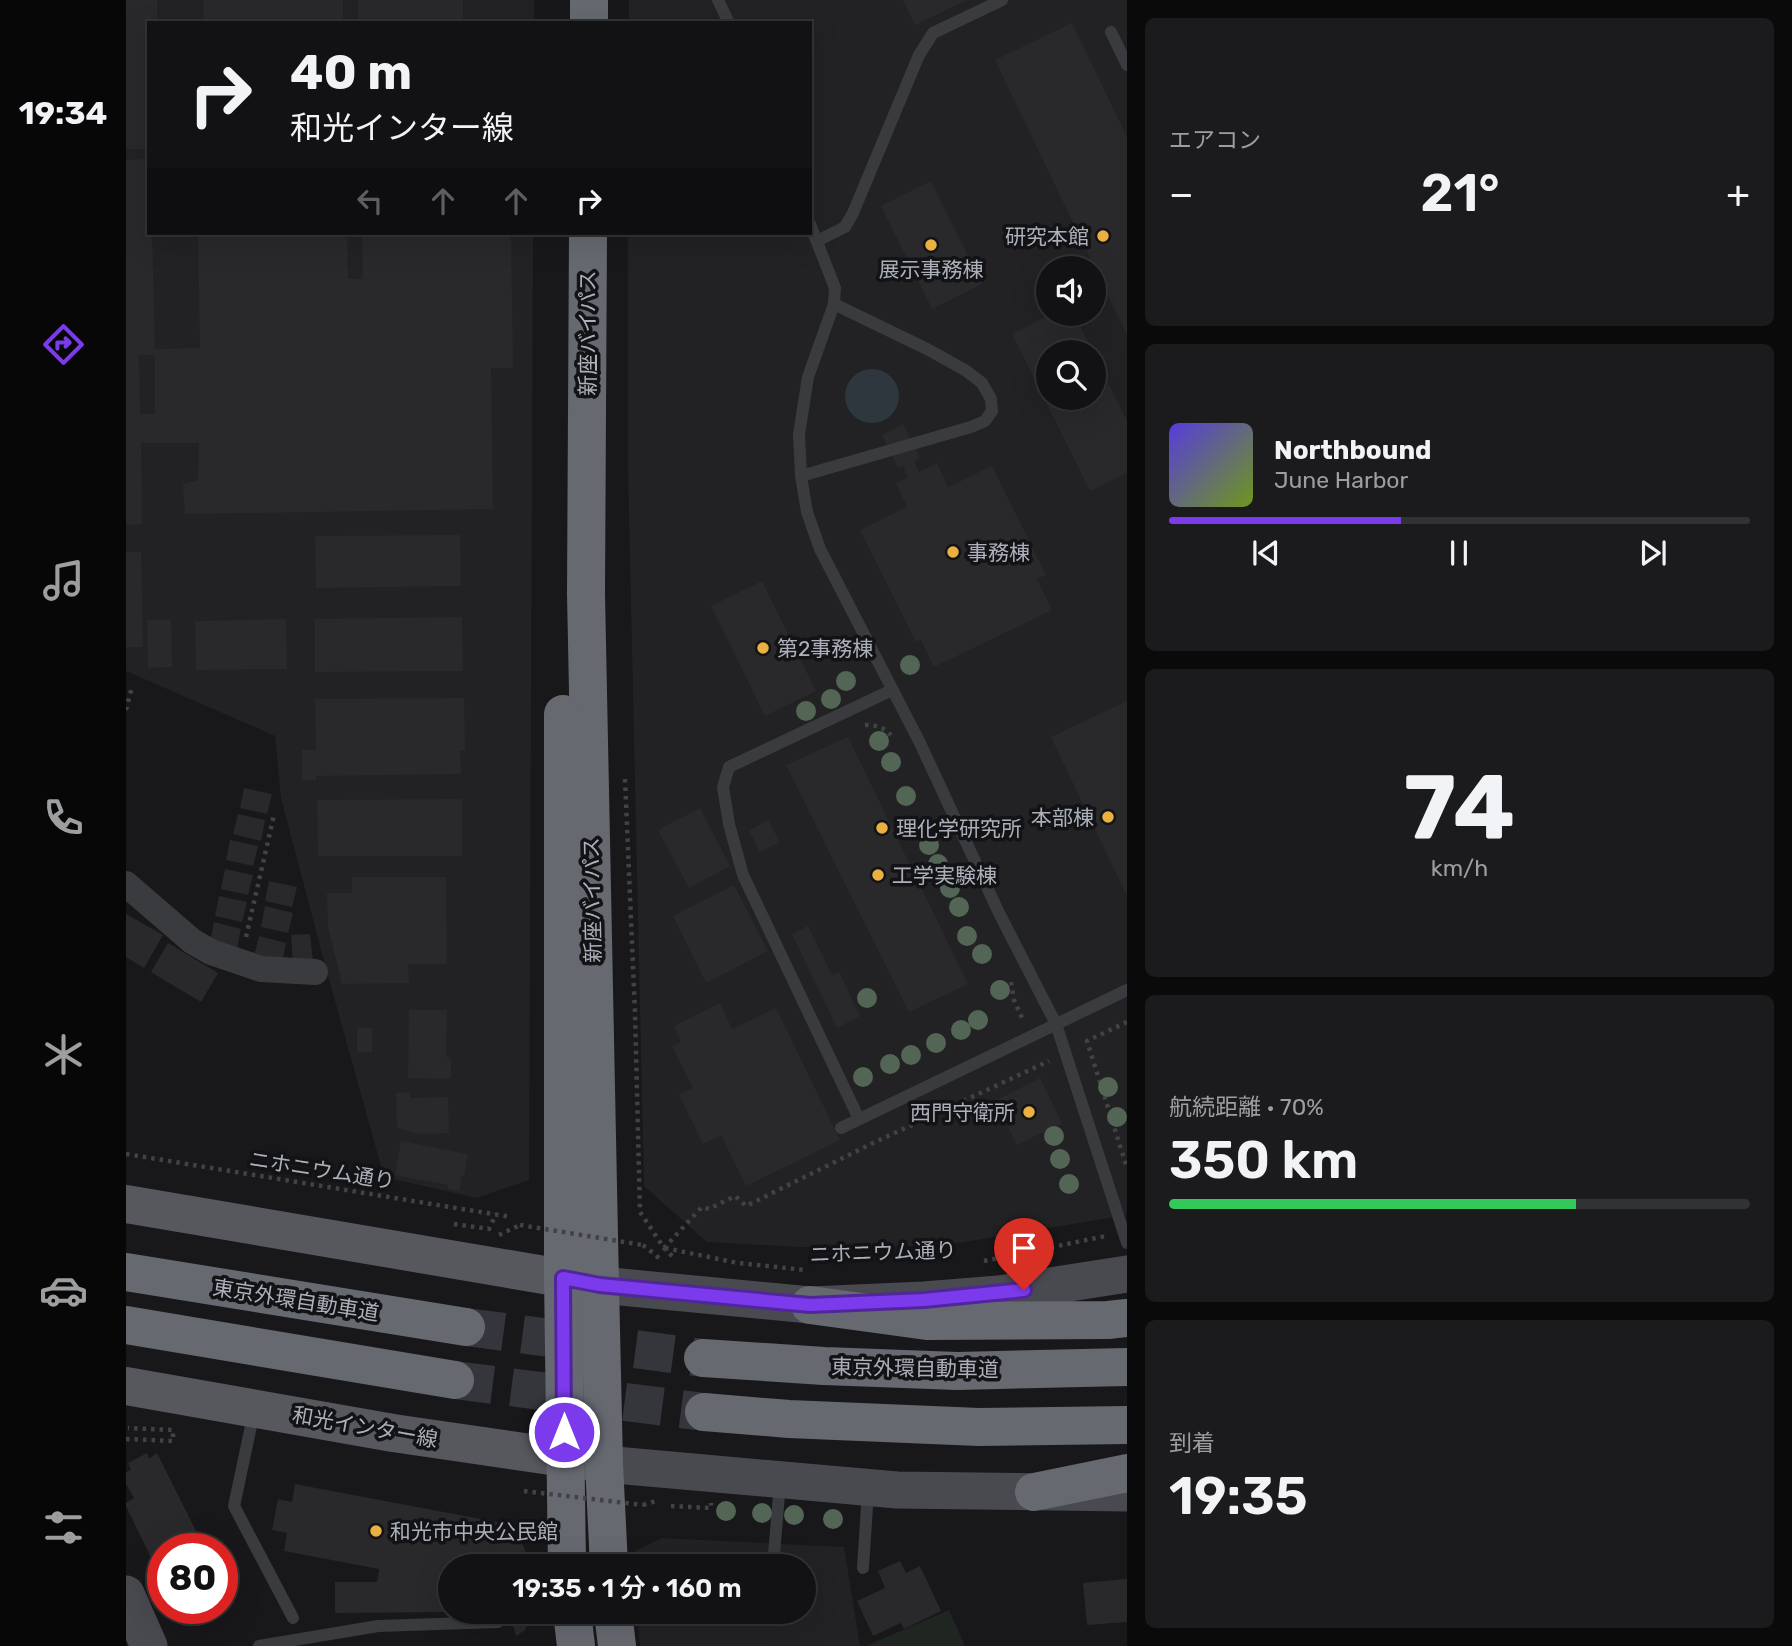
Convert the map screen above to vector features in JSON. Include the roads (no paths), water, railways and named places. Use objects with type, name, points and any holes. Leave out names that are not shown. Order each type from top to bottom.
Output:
[{"type":"highway","points":[[564,0],[564,21]]},
{"type":"highway","points":[[589,0],[589,21]]},
{"type":"highway","name":"新座バイパス","points":[[563,235],[563,1278],[568,1554]]},
{"type":"highway","name":"新座バイパス","points":[[588,235],[586,593],[604,1464],[608,1554]]},
{"type":"highway","name":"東京外環自動車道","points":[[126,1272],[466,1327]]},
{"type":"highway","points":[[811,1288],[927,1321],[1127,1318]]},
{"type":"highway","points":[[126,1325],[455,1380]]},
{"type":"highway","name":"東京外環自動車道","points":[[704,1358],[957,1371],[1127,1367]]},
{"type":"highway","points":[[704,1412],[789,1419],[979,1427],[1127,1425]]},
{"type":"highway","points":[[1034,1492],[1127,1473]]},
{"type":"highway","points":[[573,1624],[576,1646]]},
{"type":"highway","points":[[614,1624],[617,1646]]},
{"type":"main road","points":[[126,1203],[600,1285]]},
{"type":"main road","name":"和光インター線","points":[[126,1386],[393,1433],[604,1464]]},
{"type":"street","points":[[126,884],[192,941],[211,952],[261,969],[315,972]]},
{"type":"street","points":[[600,1285],[811,1288],[924,1300],[999,1294],[1127,1275]]},
{"type":"street","points":[[604,1464],[897,1490],[1127,1493]]},
{"type":"street","points":[[126,1594],[149,1646]]},
{"type":"lane","points":[[718,0],[728,21]]},
{"type":"lane","points":[[817,241],[845,227],[853,213],[919,55],[933,33],[1002,0]]},
{"type":"lane","points":[[1111,32],[1127,65]]},
{"type":"lane","points":[[812,229],[835,288],[834,304],[808,377],[799,434],[801,477],[807,512],[820,549],[920,743],[999,913],[1056,1024],[1127,1243]]},
{"type":"lane","points":[[801,477],[971,428],[985,421],[992,411],[990,399],[982,383],[965,370],[834,304]]},
{"type":"lane","points":[[859,1119],[743,875],[729,824],[723,787],[729,767],[892,690]]},
{"type":"lane","points":[[841,1128],[1127,990]]},
{"type":"lane","points":[[255,1408],[234,1506],[293,1618]]},
{"type":"lane","points":[[774,1554],[780,1479]]},
{"type":"lane","points":[[863,1568],[868,1487]]},
{"type":"lane","points":[[259,1646],[378,1626],[438,1624]]},
{"type":"tunnel","points":[[466,1327],[703,1358]]},
{"type":"tunnel","points":[[455,1380],[704,1412]]},
{"type":"place","name":"研究本館","points":[[1103,236]]},
{"type":"place","name":"展示事務棟","points":[[931,245]]},
{"type":"place","name":"事務棟","points":[[953,552]]},
{"type":"place","name":"第2事務棟","points":[[763,648]]},
{"type":"place","name":"本部棟","points":[[1108,817]]},
{"type":"place","name":"理化学研究所","points":[[882,828]]},
{"type":"place","name":"工学実験棟","points":[[878,875]]},
{"type":"place","name":"西門守衛所","points":[[1029,1112]]},
{"type":"place","name":"和光市中央公民館","points":[[376,1531]]}]
